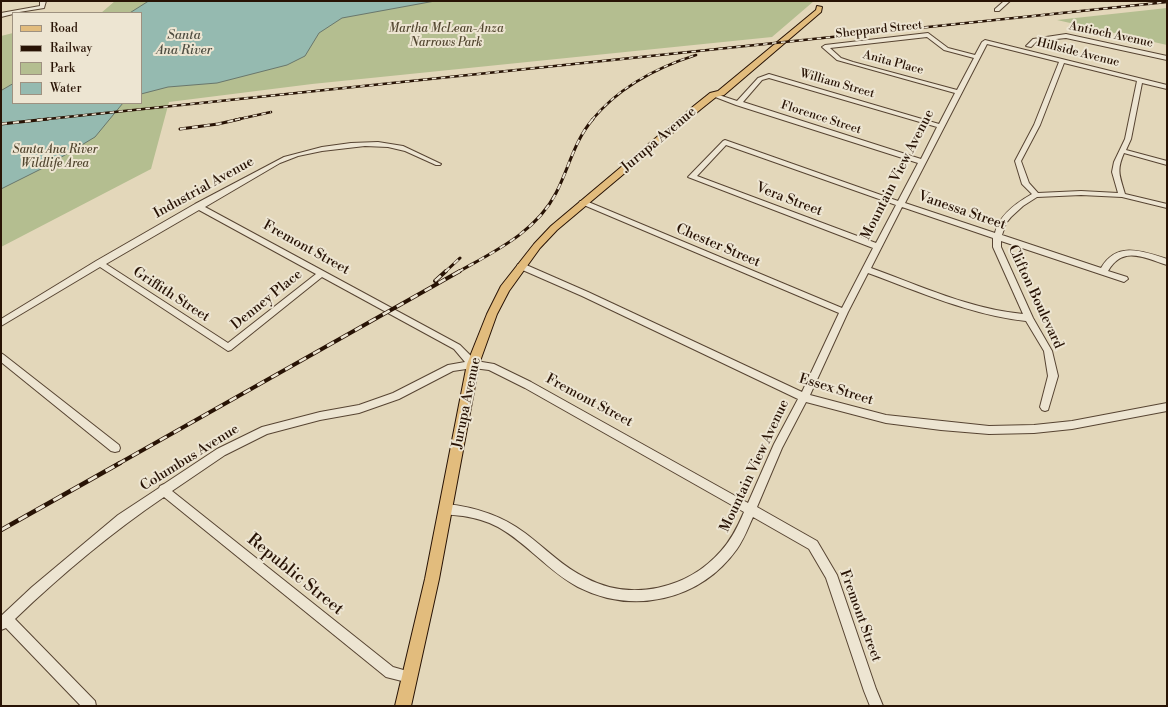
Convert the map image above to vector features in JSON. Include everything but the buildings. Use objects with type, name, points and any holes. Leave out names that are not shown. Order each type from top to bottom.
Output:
[{"type":"main road","name":"Jurupa Avenue","points":[[402,706],[410,677],[446,509],[473,364],[492,314],[505,289],[537,246],[554,228],[713,96],[714,90],[812,10],[819,7],[826,1]]},
{"type":"street","points":[[16,12],[42,7],[43,1]]},
{"type":"street","points":[[997,10],[1007,1]]},
{"type":"street","points":[[1,15],[12,13]]},
{"type":"street","name":"Sheppard Street","points":[[825,47],[928,35],[946,49],[977,57]]},
{"type":"street","name":"Antioch Avenue","points":[[1029,46],[1035,40],[1066,36],[1167,58]]},
{"type":"street","name":"Mountain View Avenue","points":[[446,509],[468,511],[480,514],[509,528],[555,565],[585,585],[601,592],[637,596],[652,595],[682,587],[712,570],[732,547],[739,536],[778,447],[804,398],[844,312],[984,42]]},
{"type":"street","name":"Hillside Avenue","points":[[984,42],[1167,86]]},
{"type":"street","name":"Anita Place","points":[[825,47],[839,59],[958,92]]},
{"type":"street","points":[[1062,61],[1033,134],[1018,161],[1026,184],[1036,195],[1082,193],[1122,195],[1167,206]]},
{"type":"street","name":"William Street","points":[[738,104],[760,79],[769,76],[940,126]]},
{"type":"street","points":[[1122,195],[1115,172],[1117,162],[1128,139],[1140,80]]},
{"type":"street","name":"Florence Street","points":[[713,96],[923,162]]},
{"type":"street","name":"Vanessa Street","points":[[692,177],[725,142],[1124,279]]},
{"type":"street","name":"Industrial Avenue","points":[[1,323],[99,263],[198,206],[287,158],[313,151],[367,144],[388,145],[404,149],[438,164]]},
{"type":"street","points":[[1122,151],[1167,163]]},
{"type":"street","name":"Vera Street","points":[[692,177],[878,247]]},
{"type":"street","name":"Clifton Boulevard","points":[[1036,195],[1015,207],[1004,219],[996,236],[997,247],[1029,318],[1048,351],[1053,376],[1046,407]]},
{"type":"street","name":"Chester Street","points":[[583,203],[844,312]]},
{"type":"street","name":"Fremont Street","points":[[198,206],[457,347],[473,364],[491,367],[528,385],[628,440],[813,546],[831,575],[870,691],[877,706]]},
{"type":"street","points":[[1103,272],[1107,263],[1112,257],[1123,253],[1136,253],[1167,262]]},
{"type":"street","name":"Griffith Street","points":[[99,263],[228,348]]},
{"type":"street","name":"Essex Street","points":[[521,266],[585,294],[804,398],[886,419],[989,430],[1034,429],[1072,425],[1167,407]]},
{"type":"street","points":[[866,269],[970,306],[1015,318],[1029,318]]},
{"type":"street","name":"Denney Place","points":[[228,348],[322,273]]},
{"type":"street","points":[[1,356],[114,448]]},
{"type":"street","name":"Columbus Avenue","points":[[4,621],[36,591],[122,519],[220,452],[265,430],[313,417],[359,409],[396,396],[451,368],[473,364]]},
{"type":"street","name":"Republic Street","points":[[164,489],[170,496],[390,673],[410,677]]},
{"type":"street","points":[[4,621],[90,706]]},
{"type":"green space","points":[[115,1],[814,1],[772,37],[312,84],[169,102],[151,169],[1,247],[1,36],[12,33],[12,104],[142,104],[142,12],[102,12]]},
{"type":"green space","points":[[1167,8],[1167,45],[1057,20]]},
{"type":"water","name":"Santa Ana River","points":[[149,1],[435,1],[342,18],[319,33],[305,56],[287,65],[217,83],[168,87],[142,94],[142,12],[132,12]]},
{"type":"water","points":[[12,85],[12,104],[122,104],[95,137],[45,167],[1,189],[1,91]]},
{"type":"railway","points":[[38,120],[1167,2]]},
{"type":"railway","points":[[592,120],[626,88],[666,66],[696,55]]},
{"type":"railway","points":[[235,120],[271,112]]},
{"type":"railway","points":[[1,124],[48,119]]},
{"type":"railway","points":[[180,129],[218,124],[240,119]]},
{"type":"railway","points":[[458,272],[500,248],[526,230],[548,207],[561,184],[576,145],[586,127],[593,119]]},
{"type":"railway","points":[[445,272],[460,258]]},
{"type":"railway","points":[[435,281],[446,271]]},
{"type":"railway","points":[[118,464],[460,271]]},
{"type":"railway","points":[[1,530],[120,463]]},
{"type":"park label","name":"Martha McLean-Anza Narrows Park","points":[[446,36]]},
{"type":"park label","name":"Santa Ana River Wildlife Area","points":[[55,157]]}]
